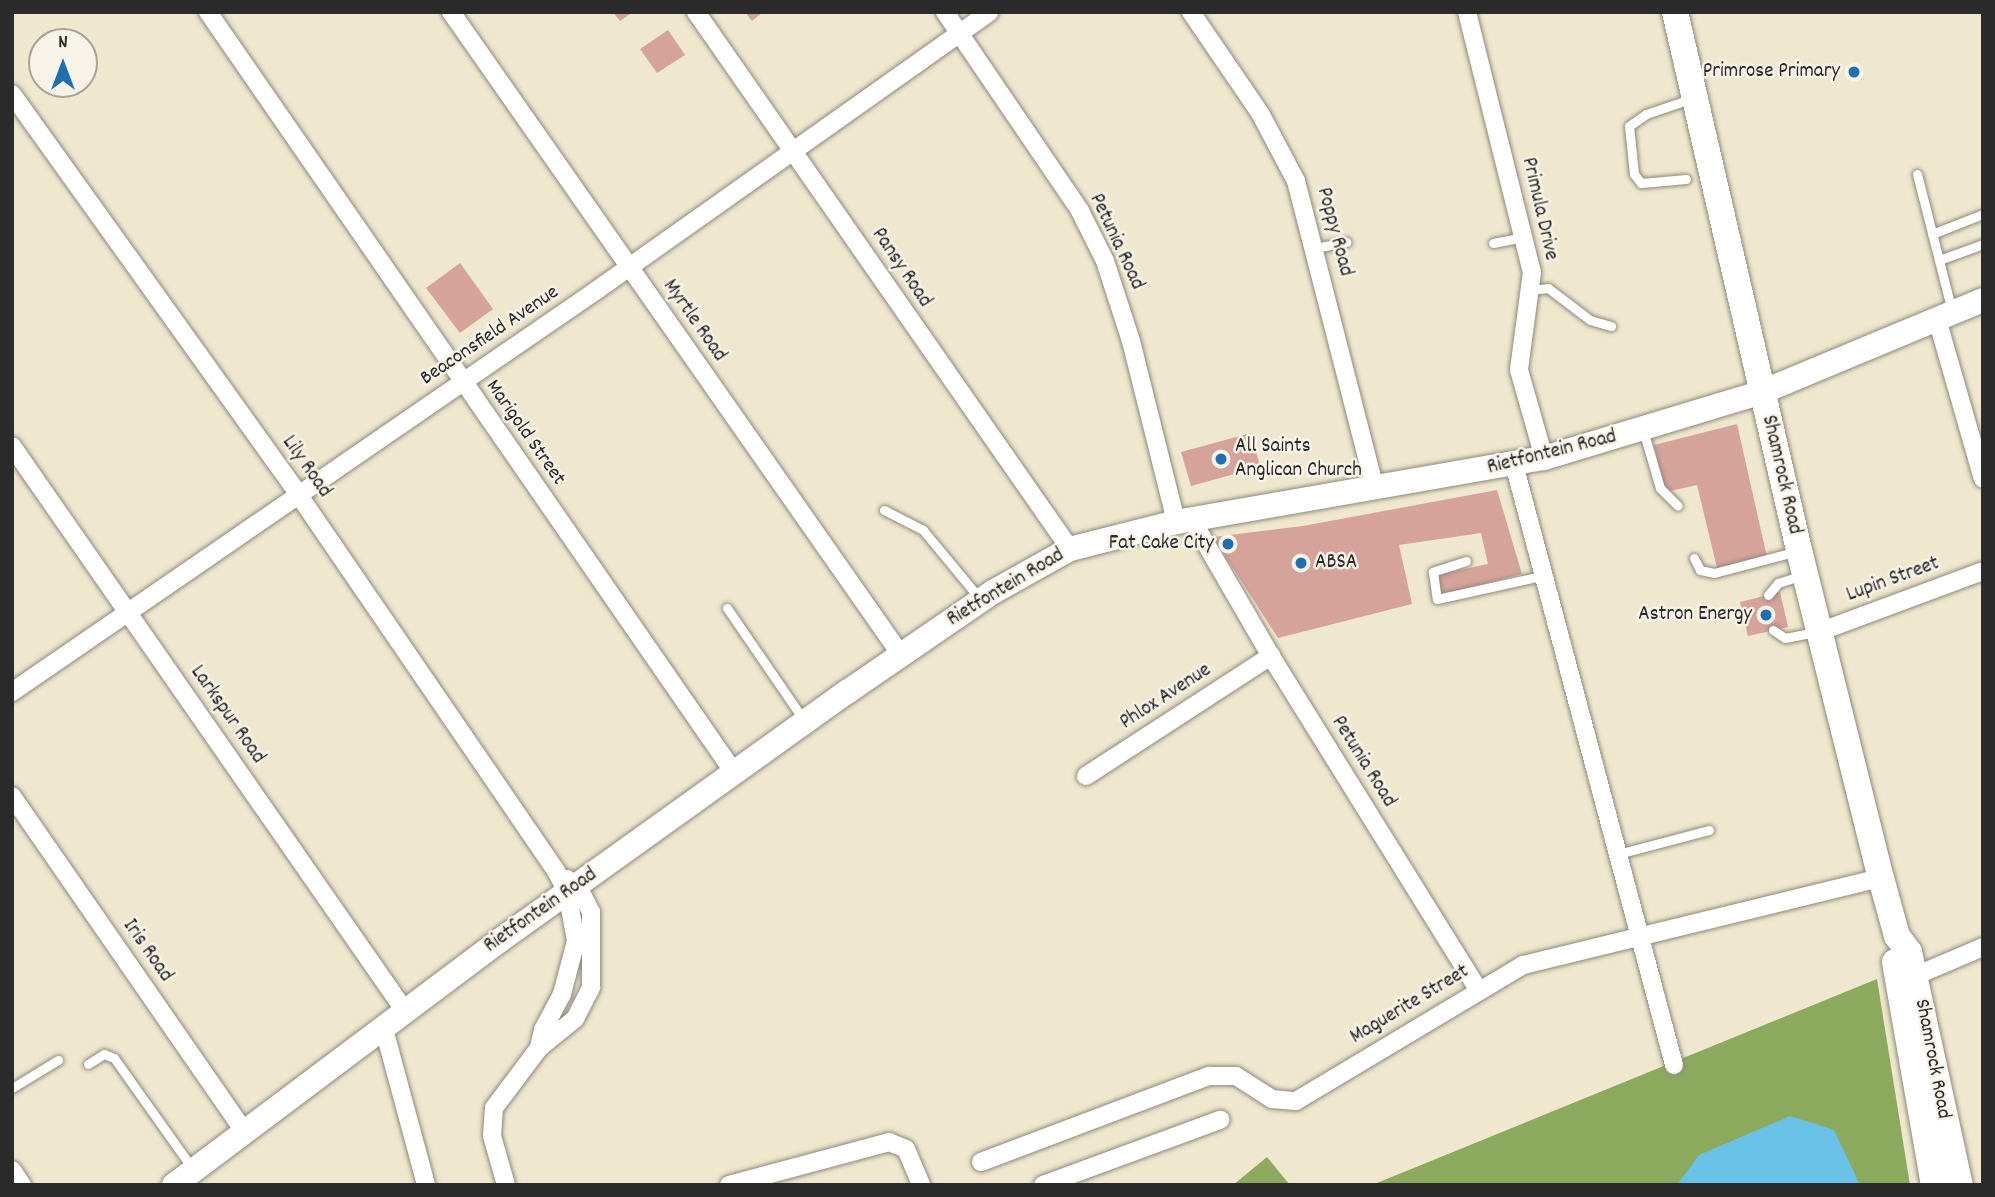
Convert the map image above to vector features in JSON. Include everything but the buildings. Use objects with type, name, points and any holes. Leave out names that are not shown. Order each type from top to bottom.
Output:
[{"type":"main road","name":"Shamrock Road","points":[[1675,12],[1802,563],[1881,878],[1897,936],[1909,952],[1960,1185]]},
{"type":"main road","name":"Shamrock Road","points":[[1897,936],[1894,958],[1934,1185]]},
{"type":"street","name":"Marigold Street","points":[[208,12],[735,774]]},
{"type":"street","name":"Myrtle Road","points":[[452,12],[901,655]]},
{"type":"street","name":"Pansy Road","points":[[696,12],[1070,549]]},
{"type":"street","name":"Petunia Road","points":[[945,12],[1080,211],[1105,261],[1121,304],[1184,521],[1478,989]]},
{"type":"street","name":"Beaconsfield Avenue","points":[[12,692],[129,614],[298,494],[629,267],[989,12]]},
{"type":"street","name":"Poppy Road","points":[[1191,12],[1282,152],[1296,181],[1376,489]]},
{"type":"street","name":"Primula Drive","points":[[1467,12],[1532,272],[1519,370],[1544,458]]},
{"type":"street","name":"Lily Road","points":[[12,94],[298,494],[567,883],[591,912],[591,987],[575,1019],[538,1048]]},
{"type":"street","name":"Rietfontein Road","points":[[184,1177],[384,1029],[567,883],[735,774],[981,600],[1070,549],[1184,521],[1544,458],[1762,392],[1983,300]]},
{"type":"street","points":[[1945,316],[1983,479]]},
{"type":"street","name":"Larkspur Road","points":[[12,446],[405,1011]]},
{"type":"street","points":[[1514,464],[1546,575],[1674,1065]]},
{"type":"street","name":"Lupin Street","points":[[1819,632],[1983,571]]},
{"type":"street","name":"Phlox Avenue","points":[[1086,776],[1270,656]]},
{"type":"street","name":"Iris Road","points":[[12,796],[244,1131]]},
{"type":"street","name":"Maguerite Street","points":[[981,1162],[1209,1076],[1236,1076],[1272,1099],[1296,1101],[1478,989],[1551,956],[1881,878]]},
{"type":"street","points":[[506,1185],[492,1136],[494,1108],[538,1048],[574,954],[567,883]]},
{"type":"street","points":[[1915,976],[1983,947]]},
{"type":"street","points":[[384,1029],[426,1185]]},
{"type":"street","points":[[1043,1185],[1220,1120]]},
{"type":"street","points":[[729,1185],[889,1142],[906,1149],[921,1185]]},
{"type":"street","points":[[12,1170],[22,1185]]},
{"type":"lane","points":[[1686,179],[1642,183],[1634,174],[1629,126],[1646,114],[1694,97]]},
{"type":"lane","points":[[1917,174],[1939,260],[1945,316]]},
{"type":"lane","points":[[1933,234],[1983,215]]},
{"type":"lane","points":[[1493,243],[1523,237]]},
{"type":"lane","points":[[1315,248],[1346,242]]},
{"type":"lane","points":[[1939,260],[1983,244]]},
{"type":"lane","points":[[1530,290],[1548,288],[1590,320],[1611,326]]},
{"type":"lane","points":[[1643,429],[1660,488],[1678,506]]},
{"type":"lane","points":[[884,510],[923,530],[981,600]]},
{"type":"lane","points":[[1694,558],[1700,570],[1714,573],[1802,563]]},
{"type":"lane","points":[[1466,561],[1435,569],[1432,585],[1437,599],[1546,575]]},
{"type":"lane","points":[[1768,595],[1802,563]]},
{"type":"lane","points":[[727,608],[806,723]]},
{"type":"lane","points":[[1773,630],[1785,638],[1819,632]]},
{"type":"lane","points":[[1618,854],[1709,830]]},
{"type":"lane","points":[[88,1064],[104,1054],[114,1058],[184,1177]]},
{"type":"lane","points":[[12,1088],[58,1060]]},
{"type":"green space","points":[[1877,979],[1910,1185],[1372,1185]]},
{"type":"green space","points":[[1267,1157],[1290,1185],[1233,1185]]},
{"type":"water","points":[[1790,1116],[1834,1130],[1860,1185],[1677,1185],[1699,1155]]},
{"type":"place","name":"Primrose Primary","points":[[1854,72]]},
{"type":"place","name":"All Saints Anglican Church","points":[[1221,459]]},
{"type":"place","name":"Fat Cake City","points":[[1228,544]]},
{"type":"place","name":"ABSA","points":[[1301,563]]},
{"type":"place","name":"Astron Energy","points":[[1766,615]]}]
